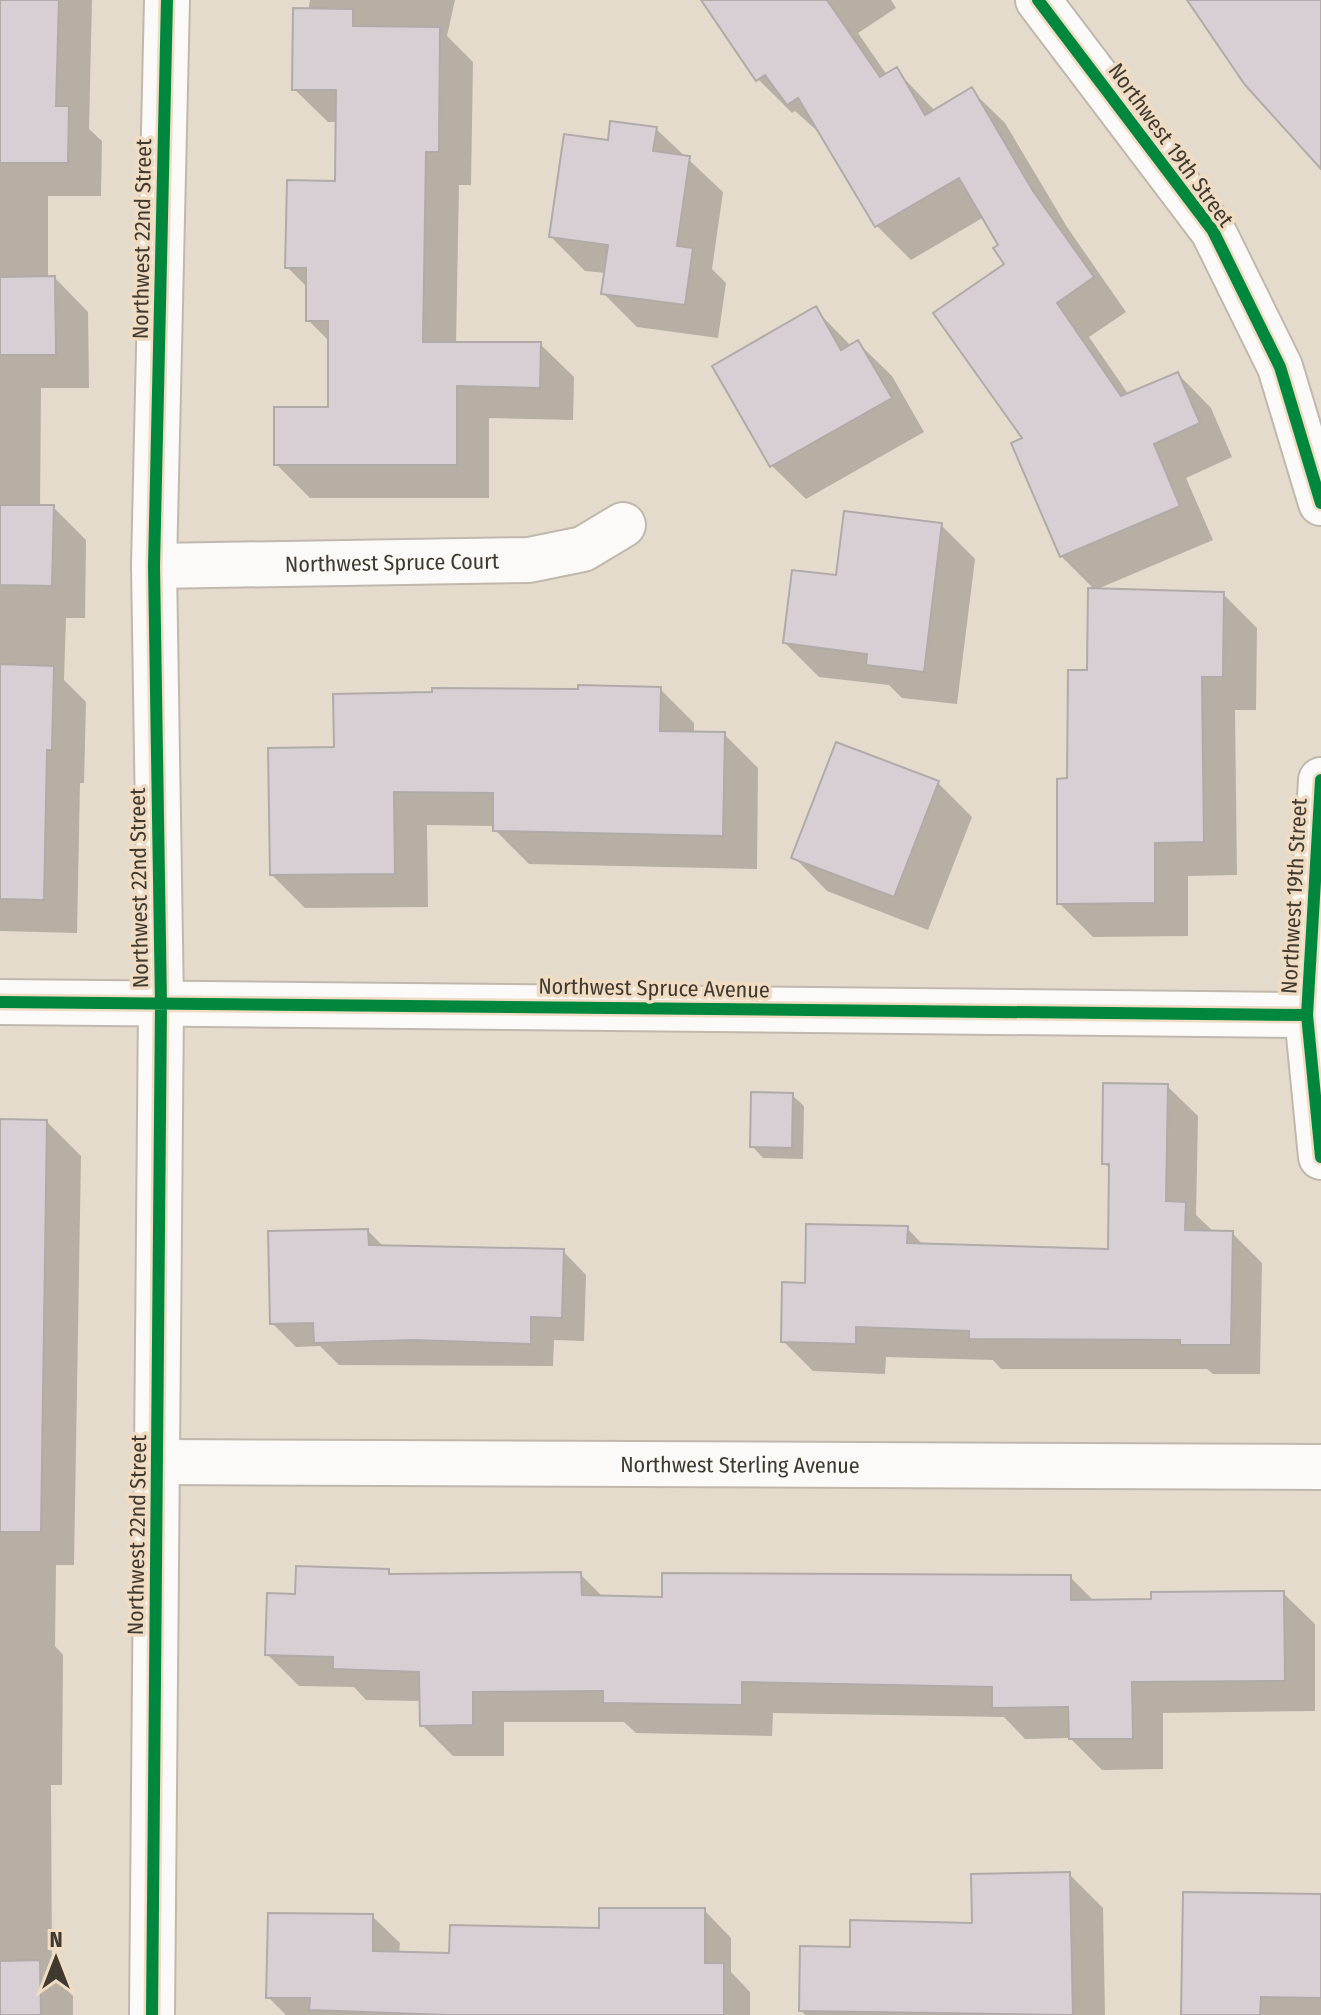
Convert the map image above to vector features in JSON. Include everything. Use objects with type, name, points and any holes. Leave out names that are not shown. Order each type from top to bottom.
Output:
[{"type":"street","name":"Northwest 22nd Street","points":[[152,2015],[161,1004],[154,566],[167,0]]},
{"type":"street","name":"Northwest 19th Street","points":[[1038,0],[1213,231],[1280,367],[1321,503]]},
{"type":"street","name":"Northwest Spruce Court","points":[[154,566],[529,560],[583,549],[623,525]]},
{"type":"street","name":"Northwest 19th Street","points":[[1321,780],[1307,1015],[1321,1157]]},
{"type":"street","name":"Northwest Spruce Avenue","points":[[0,1002],[1307,1015]]},
{"type":"street","name":"Northwest Sterling Avenue","points":[[158,1462],[1321,1467]]},
{"type":"building","points":[[0,0],[59,0],[56,106],[69,106],[68,163],[0,163]]},
{"type":"building","points":[[701,0],[827,0],[880,77],[897,67],[925,115],[972,87],[1033,191],[1094,277],[1057,303],[1121,396],[1178,372],[1200,423],[1154,444],[1180,506],[1060,557],[1011,443],[1022,438],[933,313],[1004,264],[993,248],[998,245],[959,178],[875,227],[798,98],[787,105],[765,75],[756,81]]},
{"type":"building","points":[[1187,0],[1321,0],[1321,169],[1245,85]]},
{"type":"building","points":[[293,8],[353,9],[353,26],[440,27],[439,152],[426,152],[423,342],[541,342],[540,388],[457,386],[457,465],[274,465],[274,407],[328,407],[328,321],[306,321],[306,268],[285,268],[287,180],[335,181],[336,90],[292,90]]},
{"type":"building","points":[[610,121],[657,127],[653,151],[690,156],[677,246],[693,248],[685,305],[601,294],[608,245],[549,237],[564,134],[608,140]]},
{"type":"building","points":[[55,276],[56,355],[0,355],[0,277]]},
{"type":"building","points":[[816,306],[841,350],[858,340],[892,398],[770,467],[712,366]]},
{"type":"building","points":[[0,505],[54,505],[52,586],[0,585]]},
{"type":"building","points":[[844,511],[942,523],[924,672],[866,665],[867,654],[783,643],[792,570],[836,575]]},
{"type":"building","points":[[1088,588],[1224,592],[1223,677],[1202,677],[1204,842],[1155,843],[1155,903],[1057,904],[1057,779],[1067,778],[1068,670],[1087,670]]},
{"type":"building","points":[[0,664],[54,666],[52,750],[47,750],[44,900],[0,899]]},
{"type":"building","points":[[578,685],[661,687],[660,731],[725,732],[723,836],[493,831],[493,793],[394,792],[395,874],[270,875],[268,748],[334,747],[333,694],[432,692],[432,688],[578,689]]},
{"type":"building","points":[[836,742],[939,781],[894,897],[791,858]]},
{"type":"building","points":[[1103,1083],[1168,1084],[1166,1201],[1186,1202],[1185,1230],[1233,1231],[1231,1345],[1180,1345],[1180,1340],[969,1339],[969,1331],[856,1327],[856,1344],[781,1342],[782,1282],[805,1283],[806,1224],[908,1226],[907,1243],[1108,1249],[1109,1164],[1102,1164]]},
{"type":"building","points":[[751,1092],[793,1093],[792,1148],[750,1147]]},
{"type":"building","points":[[0,1119],[47,1120],[41,1532],[0,1532]]},
{"type":"building","points":[[368,1229],[369,1245],[564,1249],[562,1318],[531,1317],[531,1344],[413,1340],[314,1343],[313,1323],[270,1324],[268,1231]]},
{"type":"building","points":[[296,1566],[389,1569],[389,1574],[581,1572],[582,1595],[662,1597],[662,1573],[1071,1575],[1071,1600],[1151,1599],[1151,1592],[1284,1591],[1285,1681],[1132,1682],[1133,1739],[1069,1739],[1068,1707],[992,1708],[992,1687],[742,1682],[742,1705],[603,1703],[603,1691],[473,1692],[473,1725],[420,1726],[419,1672],[333,1669],[333,1657],[265,1655],[267,1593],[295,1594]]},
{"type":"building","points":[[1070,1872],[1073,2015],[799,2011],[800,1946],[850,1947],[850,1920],[972,1923],[971,1874]]},
{"type":"building","points":[[1183,1892],[1321,1894],[1321,1998],[1261,1997],[1260,2015],[1181,2015]]},
{"type":"building","points":[[599,1908],[705,1908],[705,1963],[724,1963],[724,2015],[448,2015],[309,2010],[310,1998],[266,1998],[268,1913],[373,1914],[373,1951],[449,1953],[450,1925],[599,1928]]},
{"type":"building","points":[[40,1960],[41,2015],[0,2015],[0,1961]]},
{"type":"cycle path","points":[[152,2015],[161,1004],[154,566],[167,0]]},
{"type":"cycle path","points":[[1038,0],[1213,231],[1280,367],[1321,503]]},
{"type":"cycle path","points":[[1321,780],[1307,1015],[1321,1157]]},
{"type":"cycle path","points":[[0,1002],[1307,1015]]}]
